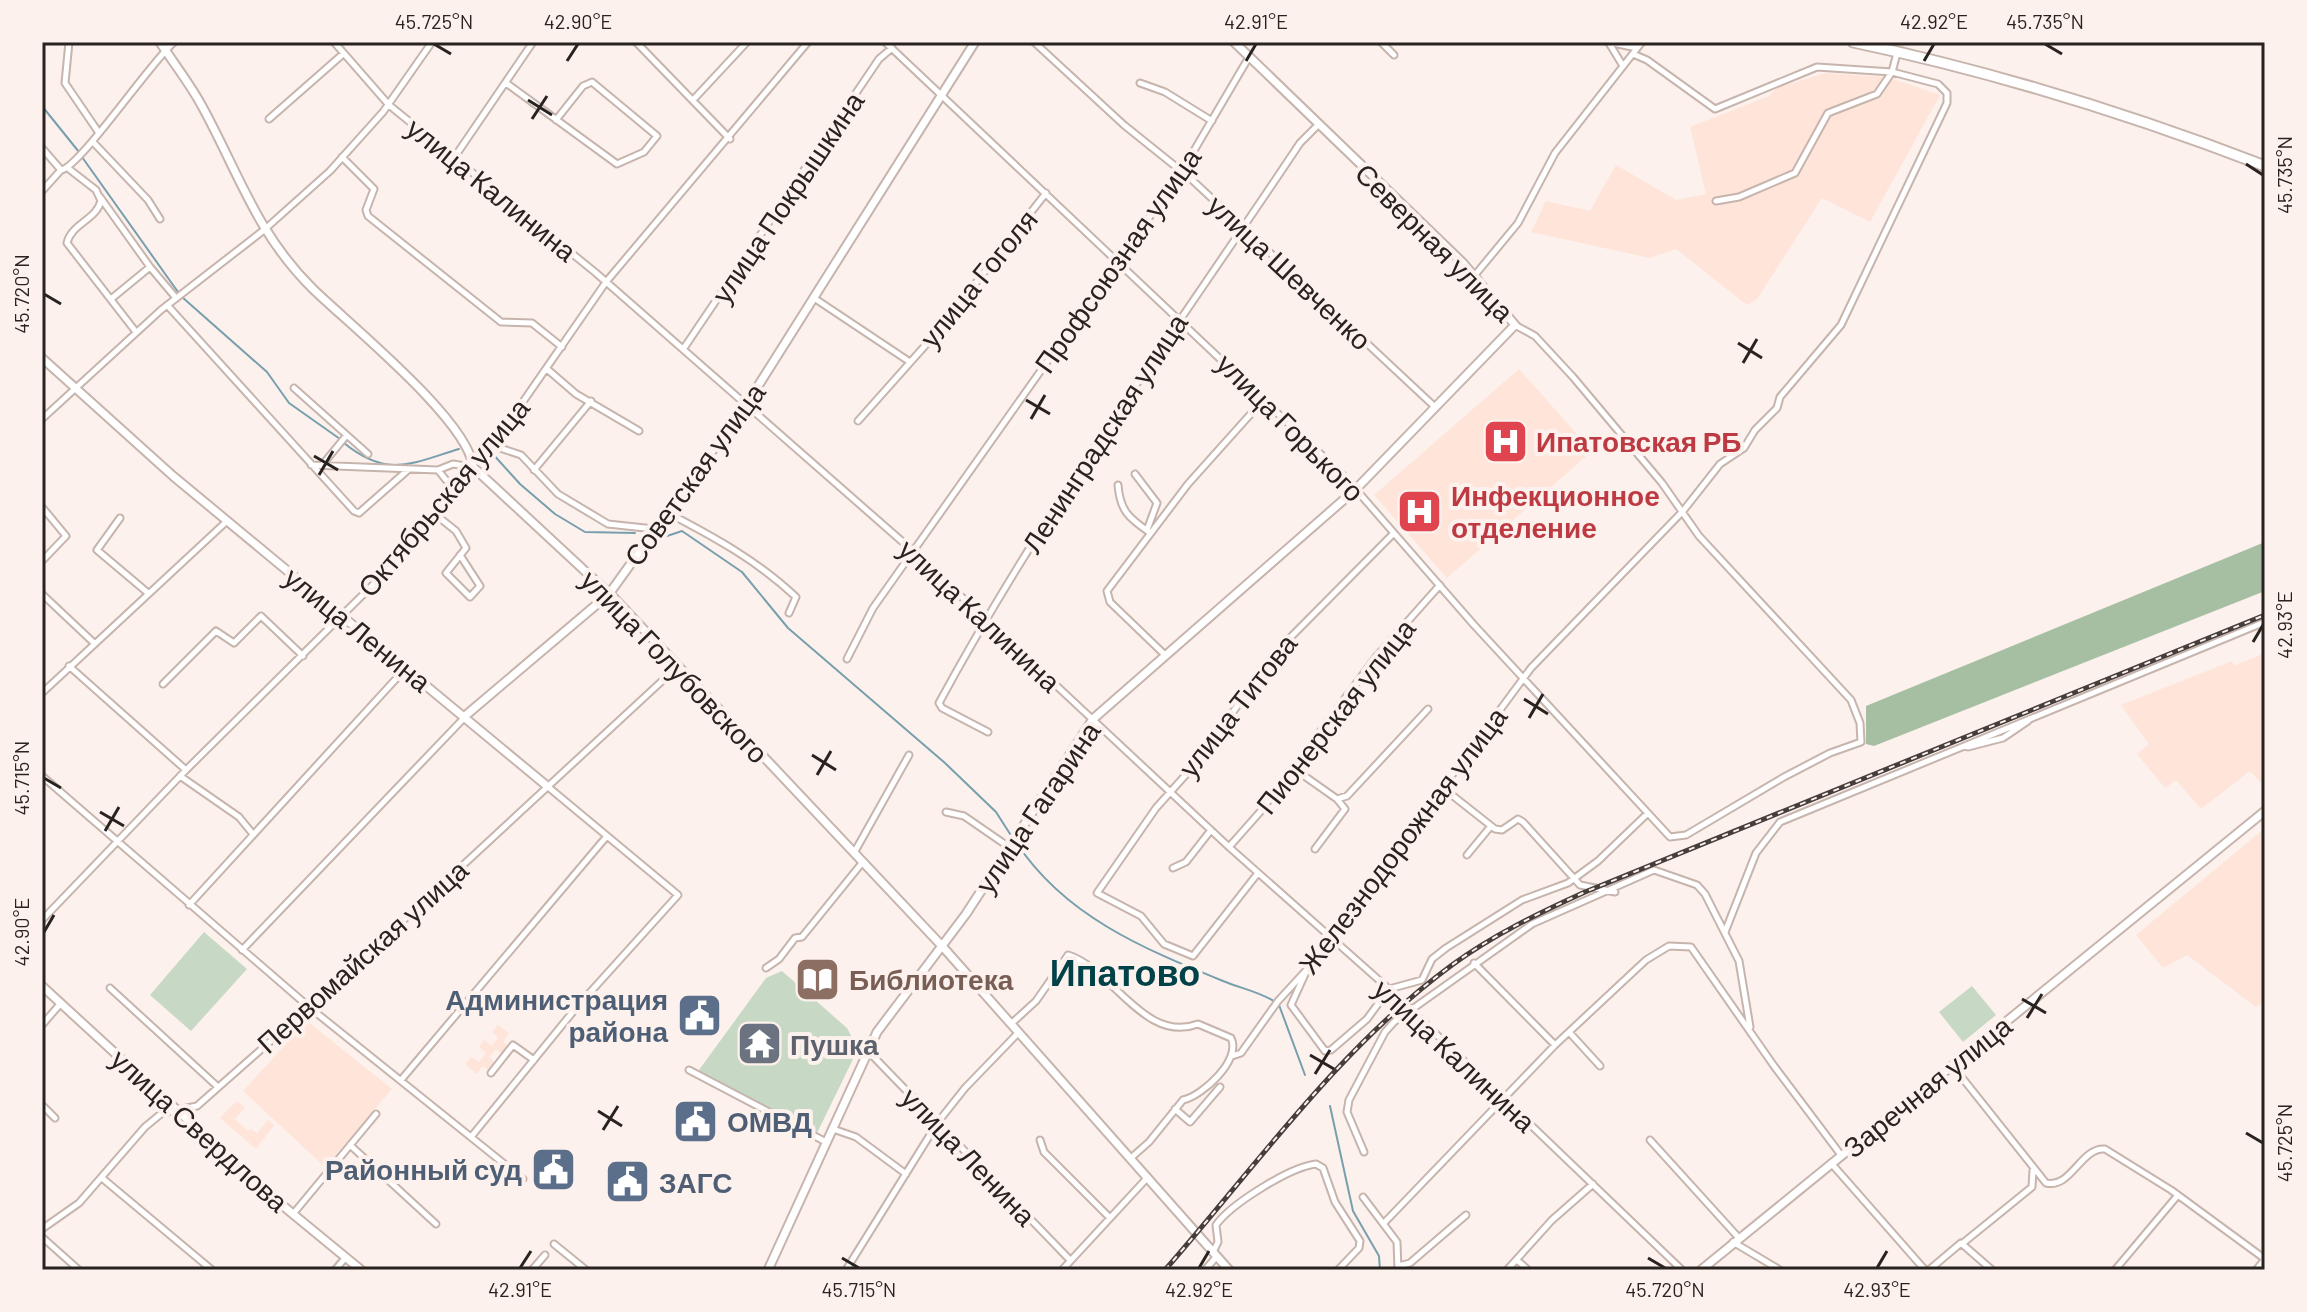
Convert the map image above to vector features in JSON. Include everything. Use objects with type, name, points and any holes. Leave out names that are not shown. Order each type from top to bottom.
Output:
[{"type":"highway","points":[[1853,42],[2096,104],[2265,166]]},
{"type":"street","points":[[69,42],[66,87],[100,133]]},
{"type":"street","name":"улица Голубовского","points":[[160,42],[203,107],[264,230],[312,287],[439,411],[464,440],[472,454],[473,467],[609,594],[942,946],[1149,1176],[1229,1270]]},
{"type":"street","points":[[42,191],[61,170],[69,169],[75,163],[130,90],[174,42]]},
{"type":"street","name":"улица Калинина","points":[[334,42],[389,105],[684,348],[912,551],[1229,847],[1389,989],[1682,1270]]},
{"type":"street","points":[[42,419],[136,332],[264,230],[342,157],[389,105],[432,42]]},
{"type":"street","points":[[454,158],[533,42]]},
{"type":"street","points":[[636,42],[730,139]]},
{"type":"street","points":[[693,100],[747,42]]},
{"type":"street","name":"Октябрьская улица","points":[[42,920],[180,776],[342,616],[436,515],[547,369],[606,282],[730,139],[808,42]]},
{"type":"street","name":"улица Горького","points":[[885,42],[1265,398],[1356,489],[1523,678],[1670,837],[1686,835],[1830,753],[1861,742],[1855,705],[1699,536],[1683,511]]},
{"type":"street","name":"Советская улица","points":[[242,950],[465,716],[609,594],[747,403],[975,42]]},
{"type":"street","name":"улица Шевченко","points":[[1034,42],[1124,125],[1182,171],[1436,409]]},
{"type":"street","name":"Северная улица","points":[[1234,42],[1475,275],[1489,298],[1515,325],[1529,331],[1547,348],[1683,511]]},
{"type":"street","points":[[1381,42],[1394,55]]},
{"type":"street","points":[[1623,66],[1608,42],[1638,48]]},
{"type":"street","points":[[1475,275],[1503,245],[1555,153],[1642,42]]},
{"type":"street","name":"улица Покрышкина","points":[[684,348],[879,59],[892,48]]},
{"type":"street","points":[[1716,201],[1739,197],[1795,173],[1828,113],[1877,94],[1892,72],[1898,52]]},
{"type":"street","points":[[269,119],[343,54]]},
{"type":"street","points":[[1633,54],[1647,60],[1715,109],[1817,67],[1892,72]]},
{"type":"street","name":"Профсоюзная улица","points":[[847,659],[873,608],[912,551],[1182,171],[1249,57]]},
{"type":"street","name":"Железнодорожная улица","points":[[1232,1056],[1241,1053],[1276,1003],[1328,945],[1327,936],[1347,916],[1523,678],[1683,511],[1720,464],[1744,448],[1785,391],[1837,332],[1881,246],[1948,99],[1945,89],[1938,84],[1892,72]]},
{"type":"street","points":[[506,83],[556,120],[619,164],[644,152],[657,136],[592,82],[583,86],[556,120]]},
{"type":"street","points":[[1140,83],[1165,92],[1212,121]]},
{"type":"street","name":"Ленинградская улица","points":[[988,732],[938,704],[1079,466],[1300,143],[1318,125]]},
{"type":"street","points":[[93,142],[148,200],[160,219]]},
{"type":"street","points":[[42,148],[61,170]]},
{"type":"street","points":[[342,157],[374,189],[366,210],[368,216],[501,322],[532,323],[562,347]]},
{"type":"street","points":[[69,169],[99,195],[175,299]]},
{"type":"street","name":"улица Гоголя","points":[[858,421],[939,330],[1046,193]]},
{"type":"street","points":[[99,195],[97,211],[70,233],[67,243],[136,332]]},
{"type":"street","points":[[111,299],[150,267]]},
{"type":"street","name":"улица Гоголя","points":[[814,298],[910,362]]},
{"type":"street","points":[[167,305],[354,511],[359,513],[368,508],[409,469]]},
{"type":"street","name":"улица Гагарина","points":[[768,1270],[877,1032],[942,946],[1093,719],[1356,489],[1515,325]]},
{"type":"street","name":"улица Ленина","points":[[42,358],[227,521],[678,895],[534,1060]]},
{"type":"street","points":[[547,369],[576,394],[639,431]]},
{"type":"street","points":[[294,388],[368,454]]},
{"type":"street","points":[[1164,654],[1106,594],[1148,531],[1225,439],[1265,398]]},
{"type":"street","points":[[532,467],[540,463],[591,401]]},
{"type":"street","points":[[322,465],[346,436]]},
{"type":"street","points":[[490,445],[511,449],[563,498],[608,524],[654,529]]},
{"type":"street","points":[[310,465],[438,470],[453,464],[473,467]]},
{"type":"street","points":[[438,470],[446,480],[457,485]]},
{"type":"street","points":[[1135,474],[1156,501],[1168,509]]},
{"type":"street","points":[[1118,485],[1121,508],[1133,522],[1148,531]]},
{"type":"street","points":[[1148,531],[1157,509],[1156,501]]},
{"type":"street","points":[[42,507],[66,536],[42,561]]},
{"type":"street","points":[[667,512],[721,540],[782,584],[796,597],[789,613]]},
{"type":"street","points":[[436,515],[456,531],[466,548],[460,555],[446,573],[470,597],[480,586],[460,555]]},
{"type":"street","points":[[120,518],[97,550],[148,593]]},
{"type":"street","points":[[42,693],[227,521]]},
{"type":"street","name":"улица Титова","points":[[1258,873],[1193,956],[1164,944],[1141,916],[1097,893],[1170,790],[1199,760],[1274,654],[1394,533]]},
{"type":"street","name":"Пионерская улица","points":[[1229,847],[1376,657],[1440,585]]},
{"type":"street","points":[[42,594],[94,643]]},
{"type":"street","points":[[163,684],[216,631],[234,643],[261,616],[303,656]]},
{"type":"street","points":[[1725,933],[1756,853],[1780,822],[1964,748],[2003,738],[2033,718],[2265,622]]},
{"type":"street","points":[[69,666],[186,770]]},
{"type":"street","name":"Первомайская улица","points":[[42,1229],[66,1215],[145,1127],[162,1113],[197,1106],[309,1007],[676,668]]},
{"type":"street","points":[[189,905],[405,669]]},
{"type":"street","points":[[1337,799],[1347,796],[1428,709]]},
{"type":"street","points":[[854,854],[909,755]]},
{"type":"street","points":[[1293,768],[1337,799],[1345,809],[1315,849]]},
{"type":"street","points":[[42,776],[309,1007],[523,1179]]},
{"type":"street","points":[[180,776],[239,817],[252,833]]},
{"type":"street","points":[[1443,788],[1491,826],[1502,830],[1518,819],[1523,822],[1586,888],[1615,892]]},
{"type":"street","name":"Заречная улица","points":[[1701,1270],[2265,811]]},
{"type":"street","points":[[946,812],[964,816],[1010,846]]},
{"type":"street","points":[[1307,971],[1291,1005],[1325,1051],[1367,1019],[1389,989],[1422,980],[1432,959],[1446,948],[1522,900],[1575,877],[1607,853],[1648,813]]},
{"type":"street","points":[[1467,855],[1491,826]]},
{"type":"street","points":[[1173,868],[1186,862],[1211,830]]},
{"type":"street","points":[[401,1080],[607,836]]},
{"type":"street","points":[[766,968],[795,938],[802,937],[862,863]]},
{"type":"street","points":[[1364,1152],[1347,1112],[1349,1100],[1385,1032],[1474,963],[1532,924],[1661,870],[1697,885],[1725,933],[1739,961],[1751,1032]]},
{"type":"street","points":[[1384,1223],[1555,1045],[1655,953],[1673,945],[1691,947],[1841,1155]]},
{"type":"street","points":[[1012,1023],[1036,1001],[1068,955],[1088,965],[1148,1016],[1182,1029],[1198,1024],[1225,1033],[1234,1044],[1232,1056],[1199,1097],[1183,1100],[1132,1157]]},
{"type":"street","points":[[1474,963],[1555,1045]]},
{"type":"street","name":"улица Свердлова","points":[[42,986],[293,1214],[361,1270]]},
{"type":"street","points":[[110,988],[218,1087]]},
{"type":"street","points":[[42,1025],[61,1003]]},
{"type":"street","points":[[846,1270],[938,1122],[965,1088],[1020,1032]]},
{"type":"street","points":[[1569,1032],[1600,1066]]},
{"type":"street","points":[[471,1137],[534,1060],[513,1045],[491,1073]]},
{"type":"street","name":"улица Ленина","points":[[868,1051],[1070,1260]]},
{"type":"street","points":[[1952,1065],[2044,1182],[2055,1184],[2094,1150],[2102,1148],[2178,1195],[2265,1259],[2256,1270]]},
{"type":"street","points":[[689,1070],[827,1142]]},
{"type":"street","points":[[1175,1109],[1190,1122],[1220,1087]]},
{"type":"street","points":[[1199,1097],[1206,1103]]},
{"type":"street","points":[[42,1105],[55,1118]]},
{"type":"street","points":[[293,1214],[376,1114]]},
{"type":"street","points":[[833,1129],[856,1137],[881,1159],[907,1174]]},
{"type":"street","points":[[1040,1140],[1044,1152],[1110,1218]]},
{"type":"street","points":[[1650,1140],[1735,1240],[1780,1270]]},
{"type":"street","points":[[350,1145],[436,1224]]},
{"type":"street","points":[[1831,1163],[1927,1270],[2032,1187],[2033,1169]]},
{"type":"street","points":[[1205,1270],[1215,1254],[1218,1242],[1216,1225],[1222,1217],[1265,1186],[1314,1164],[1323,1168],[1335,1202],[1358,1235],[1359,1248],[1338,1270]]},
{"type":"street","points":[[1062,1270],[1149,1176]]},
{"type":"street","points":[[102,1178],[212,1270]]},
{"type":"street","points":[[1507,1270],[1552,1220],[1593,1184]]},
{"type":"street","points":[[2115,1270],[2178,1195]]},
{"type":"street","points":[[1363,1197],[1397,1242],[1398,1268],[1410,1263],[1466,1215]]},
{"type":"street","points":[[42,1237],[79,1270]]},
{"type":"street","points":[[554,1244],[586,1270]]},
{"type":"street","points":[[1960,1244],[1992,1270]]},
{"type":"street","points":[[532,1270],[545,1255]]},
{"type":"street","points":[[335,1270],[346,1257]]},
{"type":"street","points":[[1517,1260],[1528,1270]]},
{"type":"shaded area","points":[[1825,73],[1887,77],[1940,95],[1870,222],[1822,198],[1757,299],[1747,305],[1676,249],[1650,258],[1531,232],[1546,201],[1590,211],[1616,165],[1676,200],[1706,194],[1690,127],[1769,96],[1777,88]]},
{"type":"shaded area","points":[[1519,369],[1592,451],[1447,578],[1374,495]]},
{"type":"shaded area","points":[[2265,653],[2265,782],[2262,784],[2250,771],[2201,809],[2176,780],[2165,788],[2137,754],[2149,744],[2121,705],[2232,661],[2234,666]]},
{"type":"shaded area","points":[[2265,828],[2265,1000],[2256,1007],[2187,955],[2163,968],[2136,935]]},
{"type":"shaded area","points":[[307,1021],[392,1089],[325,1167],[243,1091]]},
{"type":"shaded area","points":[[498,1025],[509,1033],[503,1042],[509,1047],[504,1055],[496,1049],[489,1057],[496,1063],[489,1071],[483,1066],[477,1074],[465,1064],[471,1057],[479,1062],[486,1053],[479,1047],[484,1040],[492,1046],[498,1037],[492,1032]]},
{"type":"shaded area","points":[[237,1101],[245,1108],[235,1119],[248,1131],[251,1129],[257,1133],[268,1120],[274,1125],[256,1149],[220,1118]]},
{"type":"green space","points":[[2265,542],[2265,591],[1874,746],[1866,744],[1866,706]]},
{"type":"green space","points":[[204,932],[247,969],[191,1031],[150,995]]},
{"type":"green space","points":[[782,971],[847,1028],[858,1049],[817,1133],[698,1074],[703,1073],[699,1070],[766,978]]},
{"type":"green space","points":[[1972,986],[1996,1015],[1963,1042],[1939,1012]]},
{"type":"waterway","points":[[42,106],[79,152]]},
{"type":"waterway","points":[[82,157],[178,292]]},
{"type":"waterway","points":[[182,297],[267,372],[289,403],[340,439]]},
{"type":"waterway","points":[[344,443],[374,461],[400,465],[459,449]]},
{"type":"waterway","points":[[491,452],[520,484],[555,514],[585,532],[635,533]]},
{"type":"waterway","points":[[658,539],[682,531],[742,572],[788,628],[945,763],[996,812],[1012,837]]},
{"type":"waterway","points":[[1016,842],[1035,868],[1057,890],[1108,927],[1164,956],[1274,1001]]},
{"type":"waterway","points":[[1279,1005],[1305,1075]]},
{"type":"waterway","points":[[1330,1106],[1353,1211],[1379,1256],[1380,1270]]},
{"type":"railway","points":[[1165,1270],[1336,1070],[1411,997],[1484,944],[1585,892],[2265,615]]},
{"type":"place","name":"Ипатовская РБ","points":[[1505,441]]},
{"type":"place","name":"Инфекционное отделение","points":[[1420,511]]},
{"type":"place","name":"Библиотека","points":[[818,979]]},
{"type":"place","name":"Администрация района","points":[[699,1015]]},
{"type":"place","name":"Пушка","points":[[759,1044]]},
{"type":"place","name":"ОМВД","points":[[696,1121]]},
{"type":"place","name":"Районный суд","points":[[553,1169]]},
{"type":"place","name":"ЗАГС","points":[[628,1182]]},
{"type":"district","name":"Ипатово","points":[[1125,971]]}]
